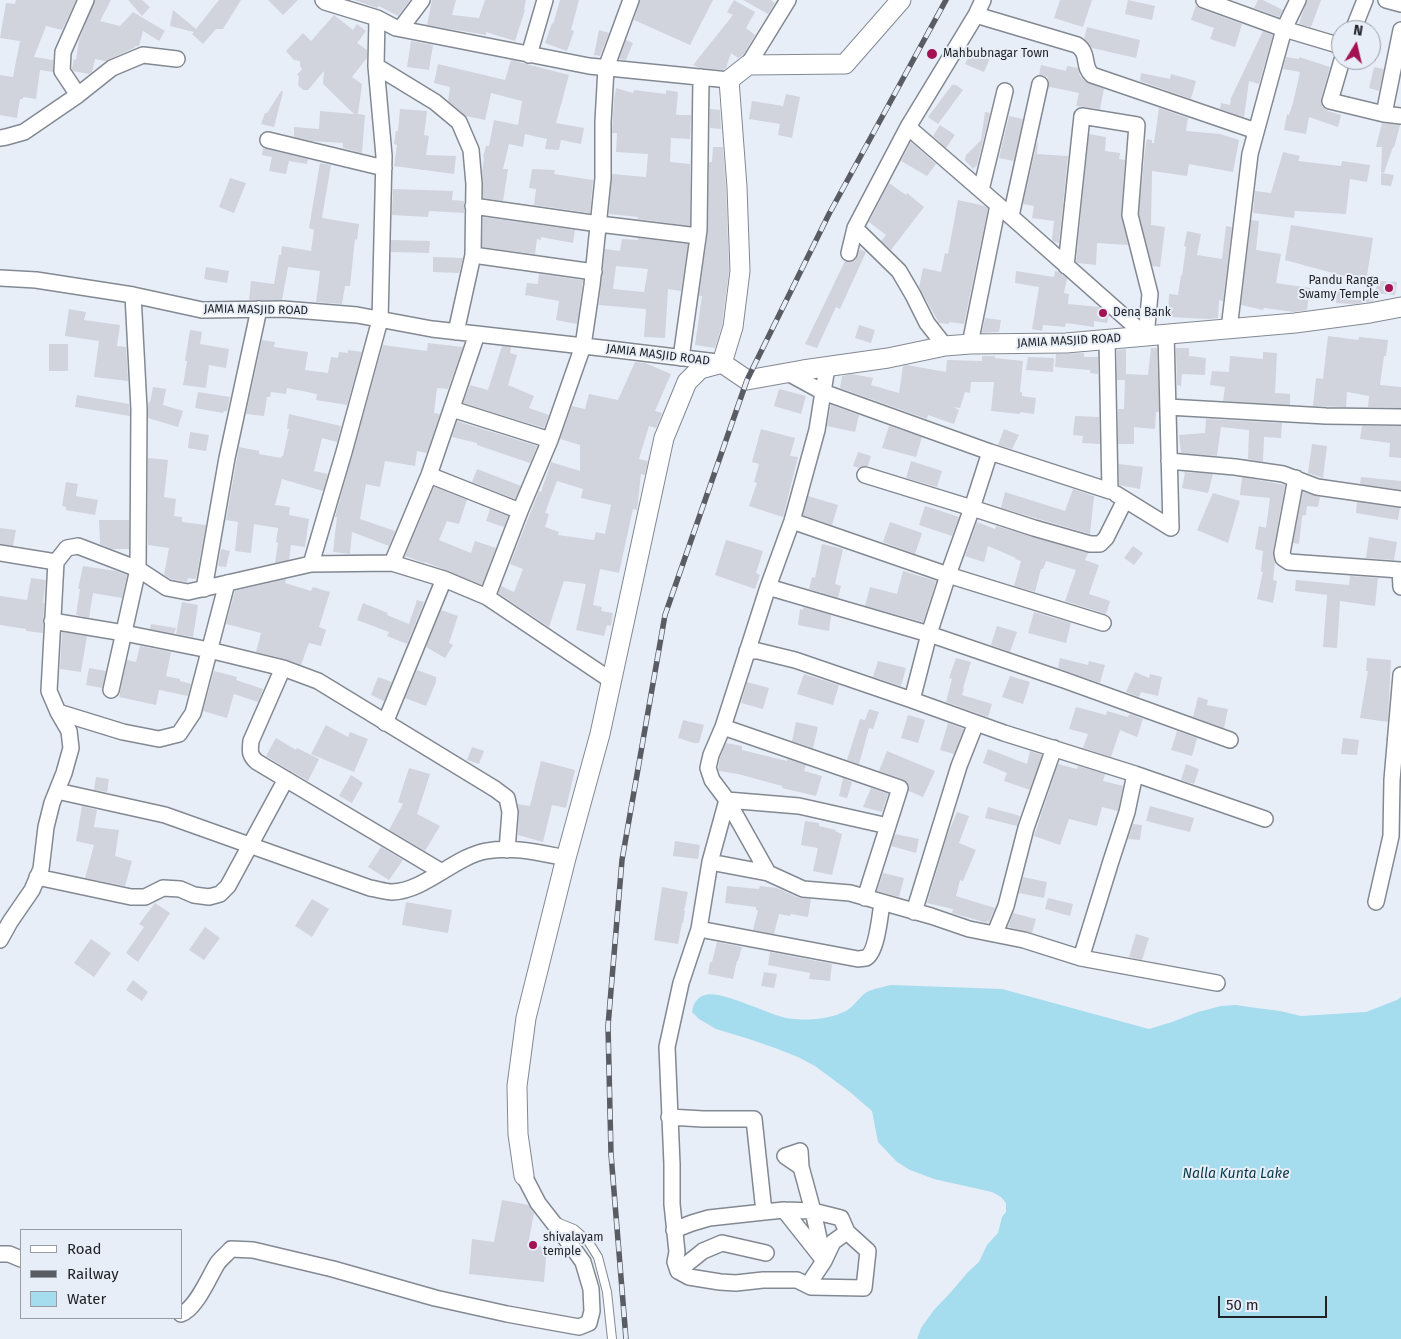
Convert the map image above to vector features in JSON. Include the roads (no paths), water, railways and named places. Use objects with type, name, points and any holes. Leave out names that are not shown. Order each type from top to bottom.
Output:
[{"type":"street","points":[[78,95],[62,70],[63,52],[86,0]]},
{"type":"street","points":[[322,0],[377,18],[396,28],[530,55],[589,66],[729,80],[748,65],[788,0]]},
{"type":"street","points":[[401,28],[422,0]]},
{"type":"street","points":[[530,55],[545,0]]},
{"type":"street","points":[[487,598],[520,511],[550,440],[583,346],[594,272],[604,178],[603,122],[606,68],[631,0]]},
{"type":"street","points":[[748,65],[845,64],[901,0]]},
{"type":"street","points":[[848,253],[854,228],[908,127],[976,15],[982,0]]},
{"type":"street","points":[[1204,0],[1284,29],[1331,43]]},
{"type":"street","points":[[1229,329],[1250,154],[1284,29],[1298,0]]},
{"type":"street","points":[[1357,20],[1365,0]]},
{"type":"street","points":[[1386,0],[1401,4]]},
{"type":"street","points":[[976,15],[1077,45],[1082,49],[1088,71],[1092,75],[1256,130]]},
{"type":"street","points":[[311,564],[380,320],[384,156],[376,66],[377,18]]},
{"type":"street","points":[[1384,114],[1401,30]]},
{"type":"street","points":[[0,138],[24,132],[78,95],[112,68],[142,55],[177,59]]},
{"type":"street","points":[[376,66],[435,102],[459,122],[471,150],[474,184],[473,255],[456,332]]},
{"type":"street","points":[[1339,70],[1330,100],[1384,114],[1401,116]]},
{"type":"street","points":[[681,358],[698,236],[701,77]]},
{"type":"street","points":[[182,1314],[186,1312],[197,1298],[219,1262],[231,1250],[253,1250],[333,1269],[435,1298],[507,1314],[579,1327],[589,1323],[592,1312],[591,1289],[583,1262],[538,1203],[524,1176],[518,1134],[518,1086],[526,1018],[566,858],[600,734],[664,438],[687,382],[700,369],[722,363],[733,327],[740,271],[738,187],[729,80]]},
{"type":"street","points":[[1011,216],[1040,84]]},
{"type":"street","points":[[981,190],[1005,91]]},
{"type":"street","points":[[1066,266],[1082,116],[1137,125],[1130,216],[1150,294],[1146,336]]},
{"type":"street","points":[[908,127],[1146,336]]},
{"type":"street","points":[[268,140],[384,168]]},
{"type":"street","points":[[970,344],[998,205]]},
{"type":"street","points":[[473,206],[698,236]]},
{"type":"street","points":[[854,228],[899,271],[927,323],[945,346]]},
{"type":"street","points":[[473,255],[594,272]]},
{"type":"street","name":"JAMIA MASJID ROAD","points":[[0,278],[36,280],[133,295],[202,310],[283,309],[348,314],[432,329],[722,363],[747,380],[888,358],[945,346],[970,344],[1066,344],[1295,323],[1401,307]]},
{"type":"street","points":[[111,690],[138,569],[139,409],[133,295]]},
{"type":"street","points":[[204,589],[227,458],[259,309]]},
{"type":"street","points":[[392,562],[429,475],[477,334]]},
{"type":"street","points":[[788,373],[823,392],[990,452],[1110,490],[1170,528],[1166,334]]},
{"type":"street","points":[[1107,340],[1110,490]]},
{"type":"street","points":[[768,873],[727,800],[712,780],[708,768],[711,754],[723,727],[768,586],[792,521],[817,430],[827,366]]},
{"type":"street","points":[[1168,407],[1326,416],[1401,417]]},
{"type":"street","points":[[452,409],[550,440]]},
{"type":"street","points":[[912,700],[929,634],[990,452]]},
{"type":"street","points":[[1169,461],[1283,474],[1317,487],[1401,499]]},
{"type":"street","points":[[429,475],[520,511]]},
{"type":"street","points":[[864,475],[1090,544],[1100,544],[1106,538],[1125,500]]},
{"type":"street","points":[[1296,478],[1284,537],[1283,558],[1288,562],[1401,569],[1401,587]]},
{"type":"street","points":[[792,521],[948,575],[1103,623]]},
{"type":"street","points":[[0,940],[32,890],[41,869],[46,827],[52,802],[64,773],[71,748],[69,730],[58,712],[49,691],[56,562],[67,548],[78,546],[138,569],[167,588],[188,592],[311,564],[392,562],[444,579],[487,598],[612,681]]},
{"type":"street","points":[[0,553],[56,562]]},
{"type":"street","points":[[385,723],[444,579]]},
{"type":"street","points":[[58,712],[123,732],[159,739],[179,734],[193,714],[227,583]]},
{"type":"street","points":[[768,586],[929,634],[1230,740]]},
{"type":"street","points":[[52,621],[209,650],[284,668],[318,681],[507,798],[510,812],[507,850]]},
{"type":"street","points":[[747,651],[758,650],[795,660],[1004,733],[1135,774],[1265,818]]},
{"type":"street","points":[[284,668],[251,741],[250,751],[252,758],[442,872]]},
{"type":"street","points":[[1376,902],[1391,836],[1392,780],[1401,675]]},
{"type":"street","points":[[914,912],[956,776],[976,723]]},
{"type":"street","points":[[723,727],[900,788],[865,898]]},
{"type":"street","points":[[995,933],[1006,906],[1026,828],[1054,748]]},
{"type":"street","points":[[1081,958],[1128,812],[1135,774]]},
{"type":"street","points":[[37,877],[131,897],[145,898],[163,888],[180,889],[194,895],[209,897],[220,894],[228,886],[286,780]]},
{"type":"street","points":[[57,791],[165,815],[370,888],[393,892],[415,887],[463,860],[486,851],[514,849],[566,858]]},
{"type":"street","points":[[727,800],[799,806],[888,826]]},
{"type":"street","points":[[674,1230],[692,1222],[709,1218],[784,1210],[813,1211],[841,1218],[847,1232],[868,1251],[864,1288],[811,1286],[797,1280],[720,1282],[689,1277],[678,1270],[675,1262],[677,1252],[674,1230],[672,1204],[667,1048],[681,983],[699,930],[710,862],[727,800]]},
{"type":"street","points":[[710,862],[768,873],[803,889],[850,893],[969,929],[1024,940],[1081,958],[1217,983]]},
{"type":"street","points":[[699,930],[858,959],[865,958],[871,952],[874,944],[882,903]]},
{"type":"street","points":[[669,1117],[703,1119],[754,1118],[764,1212]]},
{"type":"street","points":[[802,1167],[824,1261]]},
{"type":"street","points":[[784,1210],[824,1261]]},
{"type":"street","points":[[811,1286],[812,1279],[824,1261],[833,1242],[847,1232]]},
{"type":"street","points":[[678,1270],[703,1250],[722,1244],[766,1253]]},
{"type":"street","points":[[0,1254],[9,1254],[20,1259]]},
{"type":"lane","points":[[551,1220],[574,1229],[588,1241],[598,1257],[607,1292],[612,1339]]},
{"type":"water","name":"Nalla Kunta Lake","points":[[891,985],[1002,989],[1149,1029],[1221,1006],[1236,1005],[1301,1016],[1366,1012],[1401,997],[1401,1339],[917,1339],[921,1328],[934,1310],[979,1262],[987,1245],[998,1233],[1002,1217],[1006,1212],[1006,1203],[1001,1197],[992,1192],[934,1179],[910,1170],[897,1162],[878,1142],[872,1111],[815,1066],[775,1048],[716,1029],[699,1019],[692,1012],[694,1004],[698,999],[712,994],[733,999],[786,1018],[824,1018],[846,1011],[869,991]]},
{"type":"railway","points":[[626,1339],[611,1154],[608,1026],[622,860],[665,615],[747,380],[829,214],[946,0]]},
{"type":"place","name":"Mahbubnagar Town","points":[[932,54]]},
{"type":"place","name":"Pandu Ranga Swamy Temple","points":[[1389,288]]},
{"type":"place","name":"Dena Bank","points":[[1103,313]]},
{"type":"place","name":"shivalayam temple","points":[[533,1245]]}]
